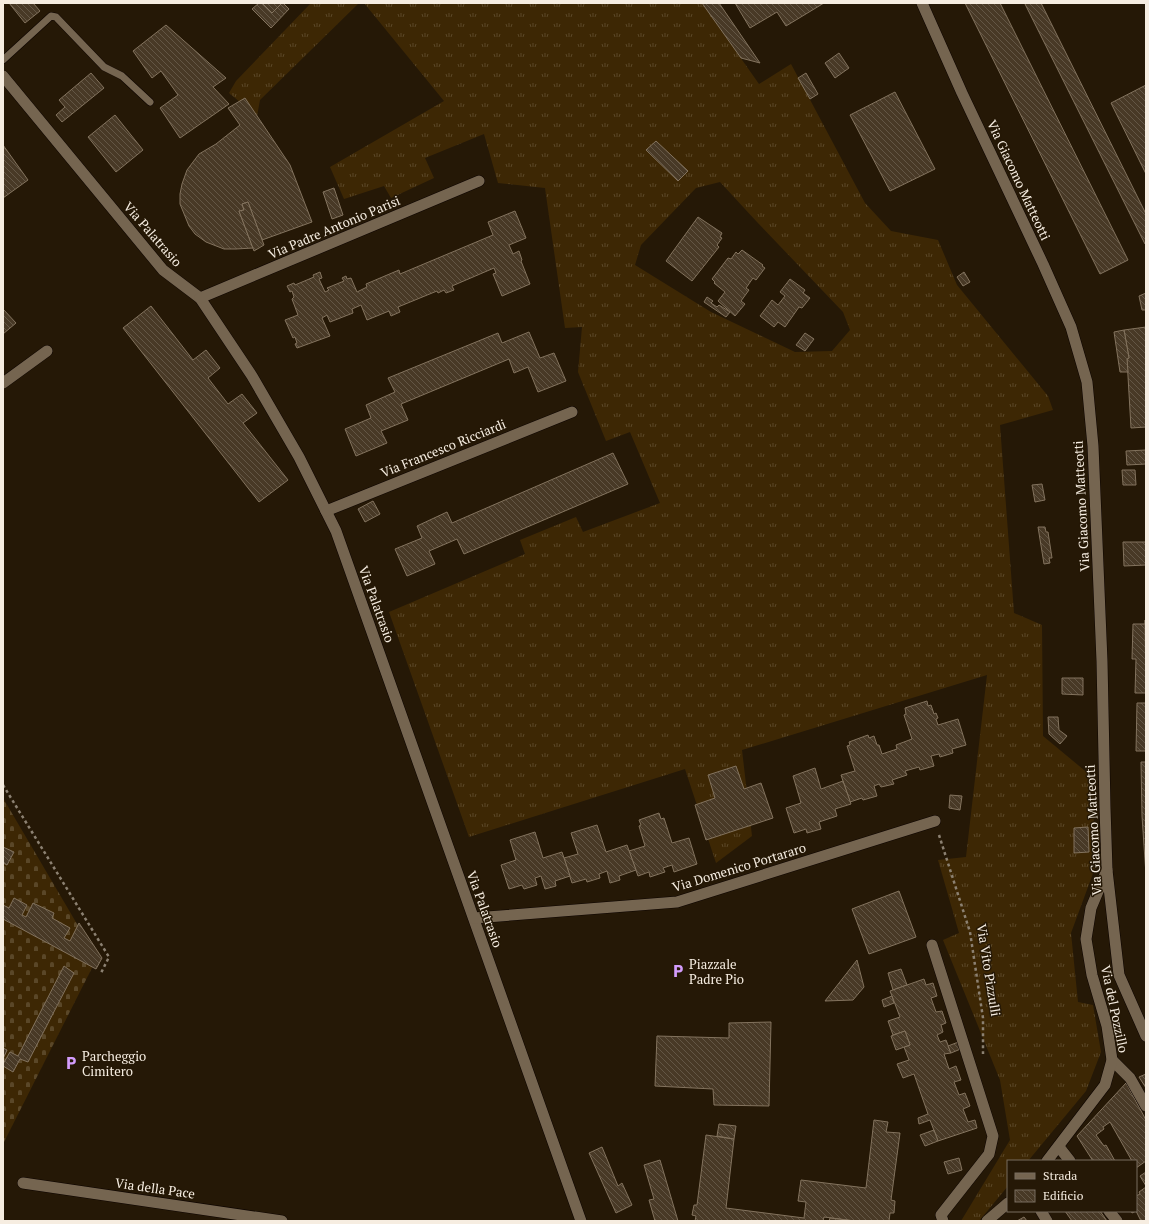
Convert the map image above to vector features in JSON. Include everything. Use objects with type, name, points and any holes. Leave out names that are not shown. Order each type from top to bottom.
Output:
[{"type":"street","name":"Via Giacomo Matteotti","points":[[922,3],[1071,327],[1087,382],[1093,454],[1102,661],[1107,870],[1119,975],[1146,1036]]},
{"type":"street","name":"Via Palatrasio","points":[[3,77],[162,270],[200,298],[260,390],[299,457],[336,531],[581,1221]]},
{"type":"street","name":"Via Padre Antonio Parisi","points":[[200,298],[479,181]]},
{"type":"street","points":[[3,383],[47,352]]},
{"type":"street","name":"Via Francesco Ricciardi","points":[[326,511],[572,412]]},
{"type":"street","name":"Via Domenico Portararo","points":[[474,918],[677,902],[935,821]]},
{"type":"street","name":"Via del Pozzillo","points":[[1048,1160],[1105,1085],[1112,1060],[1107,1026],[1092,975],[1086,938],[1091,908],[1107,870]]},
{"type":"street","points":[[932,945],[993,1136],[989,1154],[941,1215],[943,1221]]},
{"type":"street","points":[[1112,1060],[1130,1078],[1146,1106]]},
{"type":"street","points":[[1059,1147],[1069,1160]]},
{"type":"street","name":"Via della Pace","points":[[23,1183],[282,1221]]},
{"type":"street","points":[[987,1221],[1007,1204]]},
{"type":"street","points":[[1042,1212],[1047,1221]]},
{"type":"street","points":[[1110,1212],[1117,1221]]},
{"type":"lane","points":[[3,60],[51,16],[56,17],[104,67],[122,76],[150,102]]},
{"type":"path","points":[[3,785],[109,957],[101,972]]},
{"type":"path","name":"Via Vito Pizzulli","points":[[935,821],[970,932],[983,1018],[983,1057]]},
{"type":"green space","points":[[311,3],[359,3],[260,100],[257,116],[229,93],[236,81]]},
{"type":"green space","points":[[364,3],[702,3],[759,84],[791,64],[865,203],[891,231],[938,240],[957,285],[1048,396],[1053,410],[1000,425],[1014,613],[1042,625],[1043,736],[1090,775],[1093,792],[1095,868],[1071,933],[1078,1002],[1093,1005],[1101,1052],[1086,1091],[1029,1160],[1007,1160],[1007,1187],[979,1221],[961,1221],[1010,1140],[1000,1080],[943,940],[959,933],[938,860],[966,857],[987,675],[742,750],[752,836],[716,863],[685,769],[469,837],[389,612],[525,554],[520,540],[576,517],[583,532],[660,503],[630,432],[606,441],[578,372],[582,327],[565,328],[545,188],[498,183],[484,134],[425,158],[434,178],[391,198],[384,186],[344,199],[330,167],[444,101]],"holes":[[[720,182],[843,312],[850,330],[832,351],[795,352],[711,312],[635,265],[641,245],[696,188]]]},
{"type":"green space","points":[[3,798],[97,958],[3,1144]]},
{"type":"building","points":[[9,3],[33,3],[40,11],[25,23]]},
{"type":"building","points":[[259,3],[262,3],[272,13],[282,3],[289,9],[271,28],[252,9]]},
{"type":"building","points":[[262,3],[282,3],[272,13]]},
{"type":"building","points":[[702,3],[719,3],[760,63],[741,58]]},
{"type":"building","points":[[735,3],[824,3],[786,26],[777,12],[750,28]]},
{"type":"building","points":[[965,3],[1000,3],[1128,260],[1100,274]]},
{"type":"building","points":[[1041,3],[1146,214],[1145,244],[1025,4]]},
{"type":"building","points":[[166,25],[226,78],[213,87],[229,104],[180,138],[160,108],[178,95],[161,71],[152,78],[133,51]]},
{"type":"building","points":[[839,53],[849,68],[835,78],[825,63]]},
{"type":"building","points":[[91,73],[104,88],[62,122],[56,115],[65,107],[59,100]]},
{"type":"building","points":[[806,73],[818,94],[810,99],[798,78]]},
{"type":"building","points":[[1146,85],[1146,174],[1111,103]]},
{"type":"building","points":[[895,92],[935,169],[890,191],[850,115]]},
{"type":"building","points":[[245,98],[290,165],[312,222],[262,240],[248,202],[242,204],[244,210],[239,211],[253,248],[224,249],[206,242],[195,234],[189,226],[180,204],[180,194],[187,170],[199,154],[216,144],[240,125],[228,108]]},
{"type":"building","points":[[115,115],[143,150],[116,172],[88,137]]},
{"type":"building","points":[[656,141],[688,171],[678,181],[646,150]]},
{"type":"building","points":[[3,145],[28,180],[3,198]]},
{"type":"building","points":[[334,188],[343,215],[332,219],[323,192]]},
{"type":"building","points":[[248,202],[264,245],[254,251],[239,211],[244,210],[242,204]]},
{"type":"building","points":[[515,211],[526,238],[509,245],[513,254],[519,251],[521,261],[530,284],[502,296],[493,274],[496,273],[494,268],[452,286],[454,290],[446,293],[444,290],[438,293],[437,291],[398,307],[400,312],[391,316],[389,311],[367,320],[361,305],[352,309],[353,313],[330,322],[327,315],[322,318],[330,336],[297,348],[295,344],[297,343],[295,337],[293,338],[285,320],[298,315],[292,299],[294,297],[292,291],[290,292],[287,286],[294,283],[295,285],[314,277],[313,275],[320,272],[322,278],[319,279],[325,292],[329,290],[327,288],[344,281],[342,278],[346,276],[347,279],[351,278],[357,292],[367,287],[366,284],[399,270],[400,274],[493,235],[488,222]]},
{"type":"building","points":[[698,217],[722,233],[720,237],[722,238],[717,245],[719,247],[692,281],[666,261]]},
{"type":"building","points":[[742,250],[765,268],[756,280],[753,278],[746,288],[749,290],[741,301],[745,304],[735,316],[718,301],[725,292],[714,283],[715,282],[712,279],[728,258],[731,259],[736,252],[738,254]]},
{"type":"building","points":[[964,272],[970,282],[963,286],[957,277]]},
{"type":"building","points":[[790,279],[805,290],[803,293],[810,298],[802,308],[799,307],[785,327],[778,322],[774,327],[760,316],[772,300],[778,305],[785,296],[780,292]]},
{"type":"building","points":[[1146,293],[1146,310],[1142,310],[1139,296]]},
{"type":"building","points":[[707,297],[713,301],[711,303],[717,307],[719,305],[730,312],[726,317],[704,302]]},
{"type":"building","points":[[151,306],[193,360],[206,350],[220,368],[208,378],[228,404],[242,394],[257,413],[243,423],[288,480],[259,502],[123,328]]},
{"type":"building","points":[[3,309],[16,323],[3,334]]},
{"type":"building","points":[[1146,327],[1146,427],[1131,428],[1127,359],[1129,358],[1124,330]]},
{"type":"building","points":[[1124,330],[1129,358],[1127,359],[1128,372],[1120,372],[1114,332]]},
{"type":"building","points":[[529,332],[540,358],[554,353],[566,381],[538,392],[528,367],[514,373],[509,359],[401,404],[408,420],[381,431],[387,443],[356,456],[345,429],[371,418],[366,405],[395,392],[388,378],[498,333],[502,343]]},
{"type":"building","points":[[805,333],[814,339],[805,351],[796,345]]},
{"type":"building","points":[[1146,450],[1146,464],[1127,465],[1126,451]]},
{"type":"building","points":[[613,453],[628,484],[464,554],[457,539],[429,551],[435,564],[407,576],[395,549],[422,538],[417,526],[447,512],[452,523]]},
{"type":"building","points":[[1122,470],[1135,470],[1136,485],[1123,485]]},
{"type":"building","points":[[1042,484],[1045,500],[1035,502],[1032,485]]},
{"type":"building","points":[[373,501],[380,514],[365,522],[358,509]]},
{"type":"building","points":[[1038,527],[1045,527],[1046,532],[1048,532],[1052,558],[1049,558],[1050,563],[1044,564]]},
{"type":"building","points":[[1123,542],[1146,542],[1146,565],[1124,566]]},
{"type":"building","points":[[1145,620],[1146,693],[1135,693],[1136,659],[1132,659],[1133,624],[1145,624]]},
{"type":"building","points":[[1062,678],[1083,678],[1083,695],[1062,694]]},
{"type":"building","points":[[927,701],[928,706],[931,705],[934,714],[936,713],[938,725],[958,719],[966,745],[952,749],[953,753],[940,757],[939,754],[931,756],[934,766],[920,770],[919,767],[905,771],[907,775],[892,780],[894,784],[881,787],[879,784],[874,786],[877,796],[863,800],[862,798],[850,802],[841,775],[855,771],[847,746],[850,745],[849,742],[868,735],[869,738],[874,736],[882,754],[897,749],[896,745],[912,739],[904,715],[906,714],[905,708]]},
{"type":"building","points":[[1137,703],[1146,703],[1146,751],[1136,751]]},
{"type":"building","points":[[1048,717],[1058,717],[1059,730],[1067,736],[1060,744],[1049,734]]},
{"type":"building","points":[[1141,762],[1146,762],[1146,875],[1142,816]]},
{"type":"building","points":[[736,766],[744,789],[761,783],[773,818],[706,840],[695,805],[715,798],[708,775]]},
{"type":"building","points":[[815,768],[821,789],[843,781],[851,804],[835,809],[837,816],[819,822],[821,829],[807,833],[806,829],[794,833],[786,808],[801,803],[793,776]]},
{"type":"building","points":[[950,795],[962,796],[960,810],[949,808]]},
{"type":"building","points":[[659,813],[661,819],[664,818],[672,843],[689,838],[697,864],[674,872],[672,865],[663,868],[665,872],[650,877],[649,872],[638,876],[629,851],[645,846],[639,826],[641,825],[639,820]]},
{"type":"building","points":[[597,825],[606,852],[627,845],[636,870],[619,876],[620,880],[610,883],[607,871],[599,874],[600,878],[587,882],[586,879],[572,883],[564,858],[578,854],[571,833]]},
{"type":"building","points":[[1088,827],[1089,852],[1074,853],[1074,828]]},
{"type":"building","points":[[535,832],[543,858],[562,852],[570,876],[555,881],[556,886],[545,889],[541,876],[535,878],[537,885],[524,889],[522,885],[509,889],[501,865],[516,860],[510,840]]},
{"type":"building","points":[[3,847],[14,852],[7,865],[3,863]]},
{"type":"building","points":[[899,891],[916,937],[869,954],[852,909]]},
{"type":"building","points":[[14,898],[27,905],[22,915],[26,917],[33,903],[54,913],[52,918],[70,928],[64,938],[70,941],[79,923],[102,958],[96,969],[3,919],[3,905],[9,908]]},
{"type":"building","points":[[857,960],[864,987],[853,1000],[825,1001]]},
{"type":"building","points":[[64,966],[74,973],[28,1062],[20,1059],[13,1072],[3,1066],[3,1064],[10,1052],[18,1056]]},
{"type":"building","points":[[901,969],[907,985],[893,990],[888,973]]},
{"type":"building","points":[[924,979],[926,985],[933,983],[937,996],[931,998],[936,1012],[942,1011],[946,1023],[941,1025],[943,1032],[937,1035],[940,1042],[946,1040],[951,1053],[944,1054],[949,1069],[956,1066],[961,1080],[954,1082],[959,1095],[965,1093],[970,1106],[963,1109],[968,1122],[975,1120],[977,1128],[938,1141],[930,1120],[919,1124],[918,1118],[928,1114],[914,1074],[903,1078],[897,1064],[909,1060],[904,1047],[910,1045],[905,1031],[893,1035],[888,1021],[900,1017],[890,991]]},
{"type":"building","points":[[892,996],[894,1003],[884,1007],[882,1000]]},
{"type":"building","points":[[771,1022],[769,1106],[714,1105],[713,1089],[655,1086],[657,1036],[729,1038],[729,1023]]},
{"type":"building","points":[[905,1031],[910,1045],[896,1050],[891,1036]]},
{"type":"building","points":[[961,1041],[963,1048],[951,1053],[948,1046]]},
{"type":"building","points":[[3,1048],[7,1050],[3,1059]]},
{"type":"building","points":[[1146,1074],[1146,1088],[1139,1077]]},
{"type":"building","points":[[1126,1083],[1146,1120],[1146,1161],[1137,1167],[1137,1160],[1131,1160],[1110,1122],[1096,1135],[1104,1146],[1106,1145],[1114,1160],[1092,1160],[1077,1136]]},
{"type":"building","points":[[874,1120],[888,1122],[886,1132],[900,1133],[891,1200],[895,1201],[894,1213],[890,1213],[889,1221],[855,1221],[824,1217],[823,1221],[695,1221],[696,1216],[692,1215],[694,1205],[697,1205],[706,1135],[734,1139],[726,1208],[804,1218],[806,1202],[798,1201],[801,1180],[866,1188]]},
{"type":"building","points":[[719,1124],[736,1126],[734,1139],[717,1136]]},
{"type":"building","points":[[934,1130],[938,1141],[925,1146],[920,1135]]},
{"type":"building","points":[[602,1147],[618,1186],[622,1183],[632,1205],[616,1213],[589,1153]]},
{"type":"building","points":[[959,1158],[962,1170],[948,1174],[944,1162]]},
{"type":"building","points":[[660,1160],[678,1221],[655,1221],[649,1200],[654,1199],[644,1165]]},
{"type":"building","points":[[1146,1172],[1146,1186],[1140,1176]]},
{"type":"building","points":[[1146,1187],[1146,1221],[1141,1221],[1136,1212],[1137,1196]]},
{"type":"building","points":[[1066,1212],[1101,1212],[1107,1221],[1072,1221]]},
{"type":"building","points":[[1024,1217],[1027,1221],[1017,1221]]},
{"type":"building","points":[[830,1218],[855,1221],[829,1221]]},
{"type":"place","name":"Piazzale Padre Pio","points":[[678,971]]},
{"type":"place","name":"Parcheggio Cimitero","points":[[71,1063]]}]
